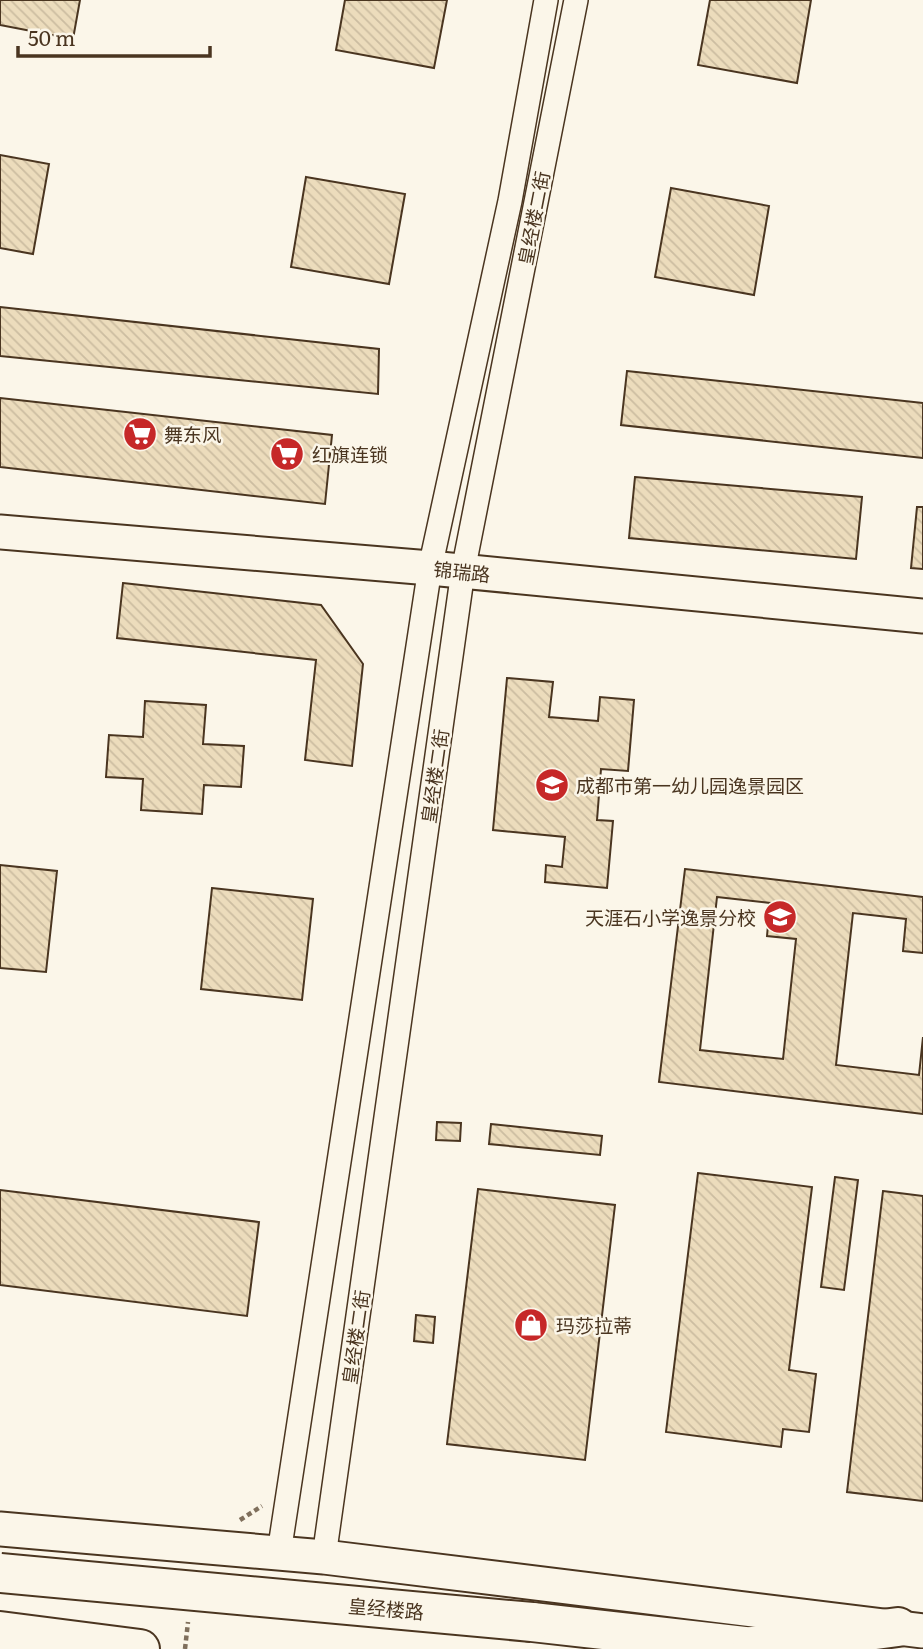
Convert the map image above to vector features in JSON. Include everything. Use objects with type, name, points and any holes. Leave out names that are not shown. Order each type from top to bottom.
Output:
[{"type":"highway","name":"皇经楼路","points":[[0,1573],[532,1622],[762,1648],[911,1629]]},
{"type":"highway","points":[[0,1631],[140,1649]]},
{"type":"street","name":"皇经楼二街","points":[[279,1553],[430,568],[510,201],[546,0]]},
{"type":"street","name":"皇经楼二街","points":[[324,1557],[463,571],[576,0]]},
{"type":"street","name":"锦瑞路","points":[[0,532],[463,571],[923,616]]},
{"type":"street","points":[[0,1529],[324,1557],[911,1629]]},
{"type":"building","points":[[0,0],[80,0],[73,39],[0,25]]},
{"type":"building","points":[[345,0],[447,0],[434,68],[336,50]]},
{"type":"building","points":[[710,0],[811,0],[797,83],[698,65]]},
{"type":"building","points":[[0,155],[49,164],[33,254],[0,248]]},
{"type":"building","points":[[306,177],[405,194],[389,284],[291,267]]},
{"type":"building","points":[[671,188],[769,206],[754,295],[655,277]]},
{"type":"building","points":[[0,307],[379,349],[378,394],[0,356]]},
{"type":"building","points":[[627,371],[923,403],[923,458],[621,425]]},
{"type":"building","points":[[0,398],[332,435],[325,504],[0,467]]},
{"type":"building","points":[[635,477],[862,497],[856,559],[629,538]]},
{"type":"building","points":[[917,507],[923,507],[923,569],[911,568]]},
{"type":"building","points":[[123,583],[321,605],[363,664],[352,766],[305,760],[316,660],[117,638]]},
{"type":"building","points":[[507,678],[553,682],[549,717],[598,721],[600,697],[634,700],[628,771],[601,769],[597,820],[613,821],[607,888],[545,882],[546,865],[562,867],[565,837],[493,830]]},
{"type":"building","points":[[145,701],[206,705],[203,744],[244,746],[241,787],[204,785],[202,814],[141,810],[143,779],[106,777],[109,735],[143,737]]},
{"type":"building","points":[[0,865],[57,871],[46,972],[0,968]]},
{"type":"building","points":[[685,869],[923,897],[923,953],[903,951],[906,919],[853,913],[836,1065],[919,1075],[923,1037],[923,1114],[659,1082]],"holes":[[[717,897],[770,903],[767,936],[796,939],[783,1059],[700,1050]]]},
{"type":"building","points":[[212,888],[313,899],[302,1000],[201,989]]},
{"type":"building","points":[[437,1122],[461,1123],[460,1141],[436,1140]]},
{"type":"building","points":[[491,1124],[602,1136],[600,1155],[489,1144]]},
{"type":"building","points":[[698,1173],[812,1187],[789,1370],[816,1374],[809,1432],[783,1429],[781,1447],[666,1432]]},
{"type":"building","points":[[835,1177],[858,1180],[844,1290],[821,1287]]},
{"type":"building","name":"玛莎拉蒂","points":[[478,1189],[615,1205],[585,1460],[447,1444]]},
{"type":"building","points":[[0,1190],[259,1222],[247,1316],[0,1285]]},
{"type":"building","points":[[883,1191],[923,1196],[923,1501],[847,1492]]},
{"type":"building","points":[[416,1315],[435,1317],[433,1343],[414,1341]]},
{"type":"place","name":"舞东风","points":[[140,434]]},
{"type":"place","name":"红旗连锁","points":[[287,454]]},
{"type":"place","name":"成都市第一幼儿园逸景园区","points":[[552,785]]},
{"type":"place","name":"天涯石小学逸景分校","points":[[780,917]]},
{"type":"place","name":"玛莎拉蒂","points":[[531,1325]]}]
